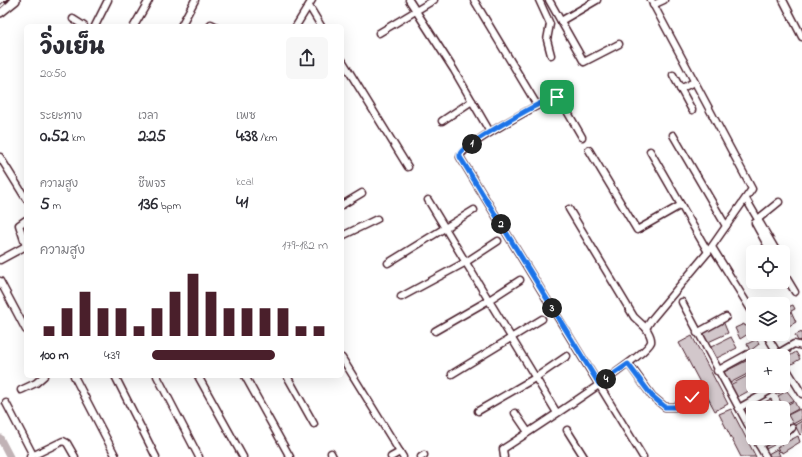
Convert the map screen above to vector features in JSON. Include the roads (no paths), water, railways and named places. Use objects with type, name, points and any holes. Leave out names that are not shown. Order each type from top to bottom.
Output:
[{"type":"main road","points":[[0,12],[15,0]]},
{"type":"street","points":[[96,24],[108,0]]},
{"type":"street","points":[[135,24],[149,0]]},
{"type":"street","points":[[182,24],[194,2],[187,0]]},
{"type":"street","points":[[297,24],[312,0]]},
{"type":"street","points":[[409,0],[447,58],[490,132]]},
{"type":"street","points":[[379,33],[434,0]]},
{"type":"street","points":[[474,0],[537,105]]},
{"type":"street","points":[[539,0],[550,24],[547,40],[551,55]]},
{"type":"street","points":[[549,0],[584,62],[619,44]]},
{"type":"street","points":[[561,21],[597,0]]},
{"type":"street","points":[[646,328],[657,312],[710,250],[752,189],[652,3],[664,0]]},
{"type":"street","points":[[783,0],[802,36]]},
{"type":"street","points":[[309,6],[320,24]]},
{"type":"street","points":[[73,19],[81,24]]},
{"type":"street","points":[[344,63],[408,167]]},
{"type":"street","points":[[673,75],[692,110]]},
{"type":"street","points":[[680,89],[694,82]]},
{"type":"street","points":[[582,137],[557,97],[537,105],[490,132],[462,151],[460,157],[599,384],[619,420],[643,457]]},
{"type":"street","points":[[442,121],[472,101]]},
{"type":"street","points":[[673,135],[726,226]]},
{"type":"street","points":[[589,150],[637,230],[681,205]]},
{"type":"street","points":[[650,150],[681,205],[746,303]]},
{"type":"street","points":[[0,157],[24,196]]},
{"type":"street","points":[[344,203],[362,193]]},
{"type":"street","points":[[428,200],[557,413]]},
{"type":"street","points":[[744,201],[758,219],[773,245]]},
{"type":"street","points":[[744,201],[767,245]]},
{"type":"street","points":[[758,219],[779,202]]},
{"type":"street","points":[[504,457],[503,449],[628,364],[651,342],[651,337],[646,328],[634,317],[569,209]]},
{"type":"street","points":[[388,263],[474,210]]},
{"type":"street","points":[[344,235],[377,219]]},
{"type":"street","points":[[24,221],[18,225],[24,241]]},
{"type":"street","points":[[401,297],[466,262],[498,241]]},
{"type":"street","points":[[0,260],[24,247]]},
{"type":"street","points":[[435,331],[489,300],[520,280]]},
{"type":"street","points":[[0,281],[24,326]]},
{"type":"street","points":[[790,285],[794,292]]},
{"type":"street","points":[[682,302],[706,350],[746,421]]},
{"type":"street","points":[[697,332],[726,317]]},
{"type":"street","points":[[452,374],[512,339],[542,319]]},
{"type":"street","points":[[787,349],[794,344],[802,346]]},
{"type":"street","points":[[717,370],[746,355]]},
{"type":"street","points":[[478,411],[535,378],[567,356]]},
{"type":"street","points":[[344,361],[402,454],[391,457]]},
{"type":"street","points":[[628,364],[652,396],[665,407],[675,407],[692,397]]},
{"type":"street","points":[[790,374],[802,394]]},
{"type":"street","points":[[21,390],[36,383],[42,378]]},
{"type":"street","points":[[75,378],[116,457]]},
{"type":"street","points":[[116,378],[156,457]]},
{"type":"street","points":[[159,378],[199,457]]},
{"type":"street","points":[[199,378],[243,457]]},
{"type":"street","points":[[246,378],[290,457]]},
{"type":"street","points":[[288,378],[314,424]]},
{"type":"street","points":[[739,408],[765,393]]},
{"type":"street","points":[[6,403],[31,456],[63,441],[67,443],[75,457]]},
{"type":"street","points":[[515,413],[528,432]]},
{"type":"street","points":[[567,430],[584,457]]},
{"type":"street","points":[[759,445],[766,457]]},
{"type":"waterway","points":[[0,438],[10,457]]},
{"type":"railway","points":[[0,7],[8,0]]}]
